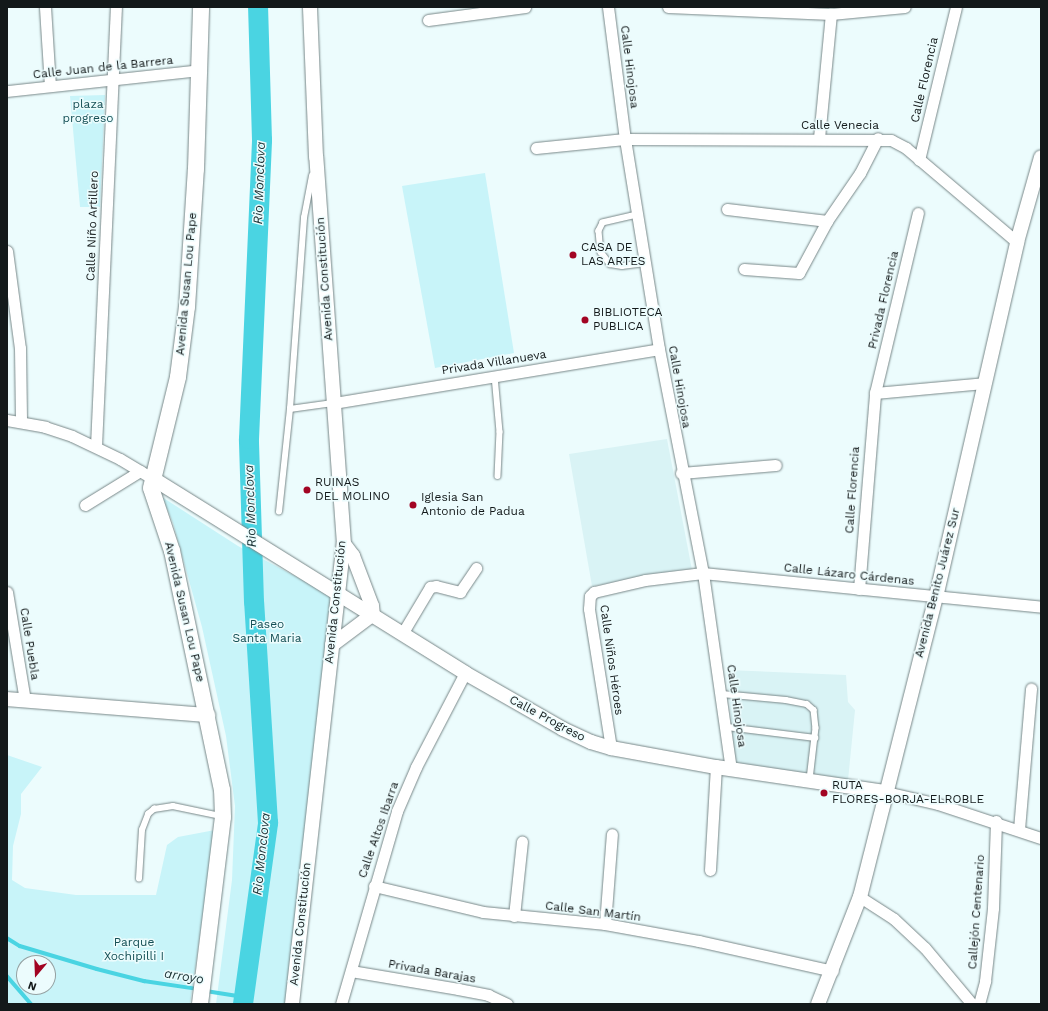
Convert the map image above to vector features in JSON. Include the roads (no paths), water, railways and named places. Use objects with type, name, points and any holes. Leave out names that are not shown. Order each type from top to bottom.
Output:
[{"type":"main road","name":"Avenida Susan Lou Pape","points":[[200,1002],[223,817],[222,790],[208,715],[172,551],[151,494],[146,474],[178,378],[186,307],[201,70],[201,7]]},
{"type":"street","points":[[45,7],[50,86]]},
{"type":"street","name":"Calle Niño Artillero","points":[[96,446],[116,7]]},
{"type":"street","name":"Avenida Constitución","points":[[292,1004],[344,544],[316,157],[310,7]]},
{"type":"street","points":[[428,20],[525,7]]},
{"type":"street","name":"Calle Hinojosa","points":[[608,7],[625,139],[637,215],[681,473],[703,573],[722,694],[731,769]]},
{"type":"street","points":[[668,7],[831,14],[905,7]]},
{"type":"street","name":"Calle Florencia","points":[[919,160],[956,7]]},
{"type":"street","points":[[819,138],[831,14]]},
{"type":"street","name":"Calle Juan de la Barrera","points":[[7,91],[50,86],[112,82],[201,70]]},
{"type":"street","points":[[744,269],[799,273],[827,221],[860,173],[878,138]]},
{"type":"street","name":"Calle Venecia","points":[[536,148],[625,139],[878,138],[898,143],[1017,242]]},
{"type":"street","name":"Avenida Benito Juárez Sur","points":[[818,1004],[833,970],[860,897],[936,597],[1017,242],[1041,157]]},
{"type":"street","points":[[727,209],[827,221]]},
{"type":"street","name":"Privada Florencia","points":[[875,393],[918,213]]},
{"type":"street","points":[[7,251],[10,308],[20,348],[21,422]]},
{"type":"street","name":"Privada Villanueva","points":[[334,403],[659,349]]},
{"type":"street","points":[[875,393],[984,383]]},
{"type":"street","name":"Calle Florencia","points":[[859,589],[875,393]]},
{"type":"street","points":[[7,420],[45,426],[96,446],[146,474]]},
{"type":"street","points":[[681,473],[776,465]]},
{"type":"street","points":[[85,505],[146,474]]},
{"type":"street","name":"Calle Progreso","points":[[146,474],[465,673],[563,730],[611,748],[716,767],[886,792],[996,821],[1041,838]]},
{"type":"street","points":[[332,645],[372,615],[372,606],[353,556],[344,544]]},
{"type":"street","points":[[402,634],[430,587],[436,586],[460,592],[476,568]]},
{"type":"street","name":"Calle Lázaro Cárdenas","points":[[703,573],[1041,608]]},
{"type":"street","name":"Calle Niños Héroes","points":[[611,748],[590,609],[592,593],[640,582],[703,573]]},
{"type":"street","name":"Calle Puebla","points":[[7,592],[25,701]]},
{"type":"street","name":"Calle Altos Ibarra","points":[[341,1004],[374,886],[403,797],[465,673]]},
{"type":"street","points":[[1019,829],[1031,689]]},
{"type":"street","points":[[7,699],[208,715]]},
{"type":"street","points":[[710,870],[716,767]]},
{"type":"street","name":"Callejón Centenario","points":[[979,1004],[985,981],[993,908],[996,821]]},
{"type":"street","points":[[605,924],[612,834]]},
{"type":"street","points":[[514,916],[522,841]]},
{"type":"street","name":"Calle San Martín","points":[[374,886],[514,916],[605,924],[699,941],[833,970]]},
{"type":"street","points":[[860,897],[894,919],[925,948],[972,1004]]},
{"type":"street","name":"Privada Barajas","points":[[350,971],[465,990],[488,996],[507,1004]]},
{"type":"lane","points":[[279,512],[290,409],[304,218],[316,157]]},
{"type":"lane","points":[[637,215],[603,223],[599,231],[601,252],[610,264],[645,263]]},
{"type":"lane","points":[[495,376],[500,432],[498,476]]},
{"type":"lane","points":[[290,409],[334,403]]},
{"type":"lane","points":[[722,694],[786,700],[807,704],[814,710],[816,717],[815,738],[810,780]]},
{"type":"lane","points":[[726,727],[815,738]]},
{"type":"lane","points":[[139,879],[142,830],[148,814],[154,809],[173,806],[223,817]]},
{"type":"waterway","name":"Rio Monclova","points":[[243,1004],[268,823],[254,602],[249,439],[262,140],[258,7]]},
{"type":"waterway","name":"arroyo","points":[[7,938],[20,946],[97,969],[144,981],[198,989]]},
{"type":"waterway","points":[[7,976],[31,1004]]},
{"type":"waterway","name":"arroyo","points":[[206,991],[244,997]]},
{"type":"place","name":"CASA DE LAS ARTES","points":[[573,255]]},
{"type":"place","name":"BIBLIOTECA PUBLICA","points":[[585,320]]},
{"type":"place","name":"RUINAS DEL MOLINO","points":[[307,490]]},
{"type":"place","name":"Iglesia San Antonio de Padua","points":[[413,505]]},
{"type":"place","name":"RUTA FLORES-BORJA-ELROBLE","points":[[824,793]]},
{"type":"park label","name":"plaza progreso","points":[[88,112]]},
{"type":"park label","name":"Paseo Santa Maria","points":[[267,632]]},
{"type":"park label","name":"Parque Xochipilli I","points":[[134,950]]}]
